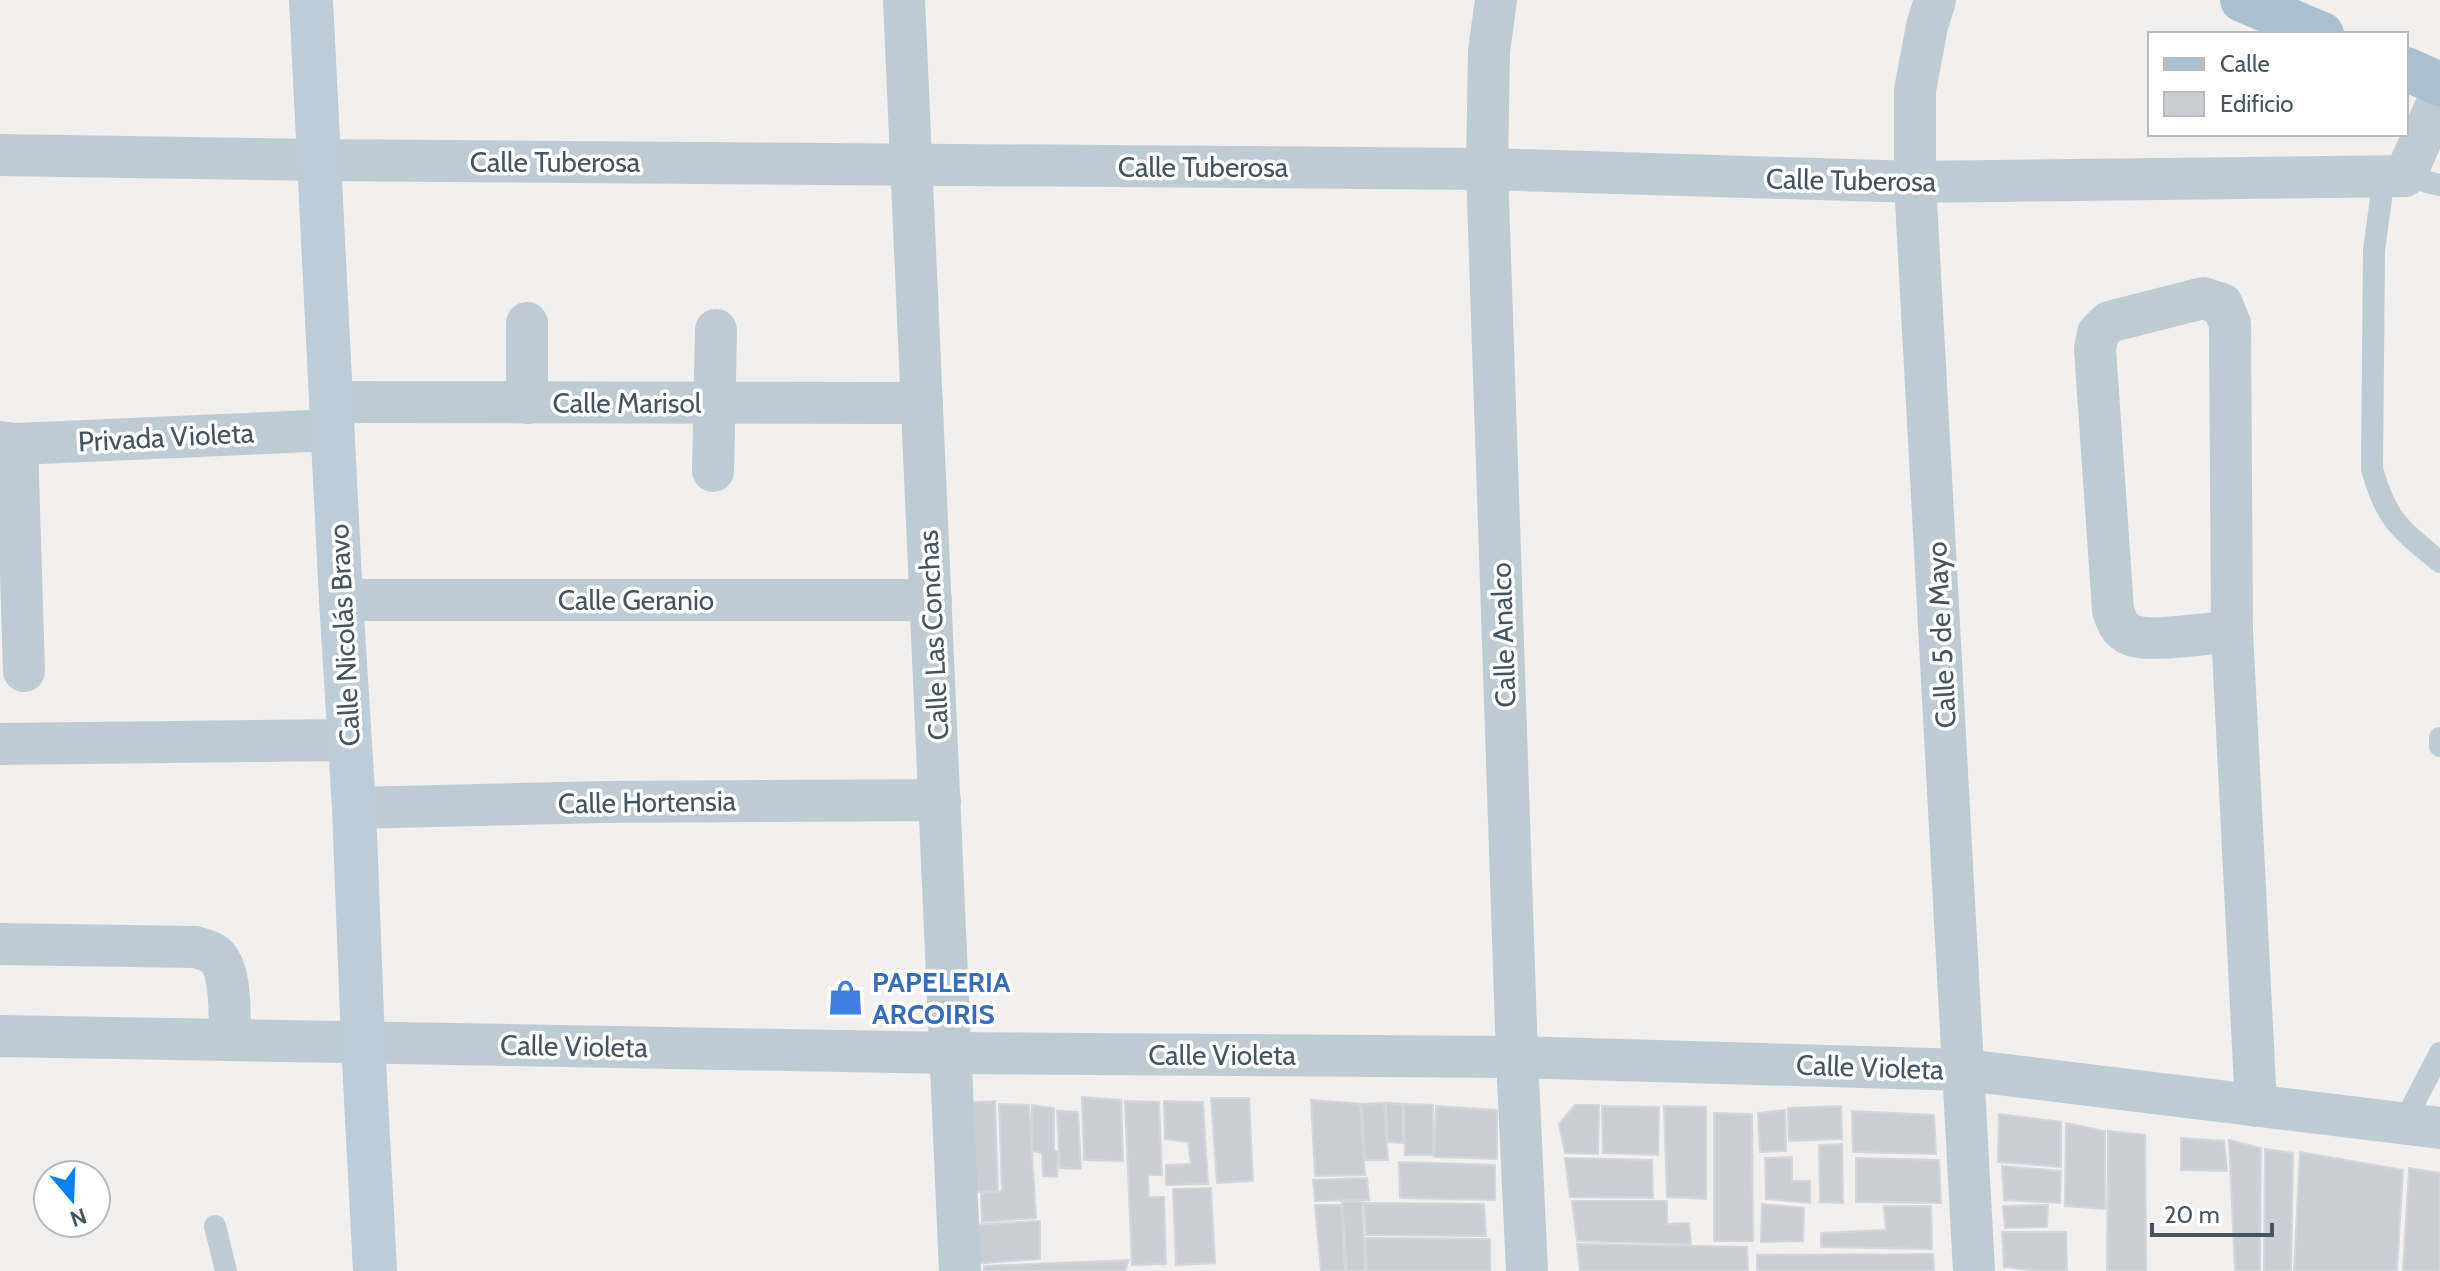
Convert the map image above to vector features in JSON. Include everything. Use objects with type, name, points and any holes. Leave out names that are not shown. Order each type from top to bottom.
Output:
[{"type":"main road","points":[[2242,0],[2317,32]]},
{"type":"main road","points":[[2408,70],[2440,84]]},
{"type":"street","name":"Calle Nicolás Bravo","points":[[311,0],[375,1271]]},
{"type":"street","name":"Calle Las Conchas","points":[[904,0],[960,1271]]},
{"type":"street","name":"Calle Analco","points":[[1496,0],[1489,51],[1487,169],[1527,1271]]},
{"type":"street","name":"Calle 5 de Mayo","points":[[1935,0],[1915,90],[1915,182],[1974,1271]]},
{"type":"street","points":[[2410,180],[2440,97]]},
{"type":"street","name":"Calle Tuberosa","points":[[0,155],[1487,169],[1915,182],[2410,180]]},
{"type":"street","points":[[2232,631],[2145,638],[2130,634],[2117,624],[2113,610],[2095,349],[2098,333],[2109,322],[2123,317],[2203,298],[2222,304],[2230,324],[2232,631],[2256,1106]]},
{"type":"street","points":[[527,323],[527,403]]},
{"type":"street","points":[[713,471],[716,330]]},
{"type":"street","name":"Calle Marisol","points":[[332,416],[527,403],[922,403]]},
{"type":"street","name":"Privada Violeta","points":[[8,443],[332,416]]},
{"type":"street","points":[[8,443],[24,671]]},
{"type":"street","name":"Calle Geranio","points":[[341,600],[931,600]]},
{"type":"street","points":[[0,744],[350,740]]},
{"type":"street","name":"Calle Hortensia","points":[[354,808],[603,802],[940,800]]},
{"type":"street","points":[[0,944],[196,947],[214,954],[224,971],[228,991],[230,1040]]},
{"type":"street","name":"Calle Violeta","points":[[0,1036],[951,1053],[1517,1057],[1965,1070],[2422,1126]]},
{"type":"lane","points":[[2410,180],[2374,250],[2372,469],[2381,499],[2401,530],[2440,562]]},
{"type":"lane","points":[[2440,738],[2440,746]]},
{"type":"lane","points":[[2422,1126],[2440,1053]]},
{"type":"lane","points":[[215,1226],[226,1271]]},
{"type":"building","points":[[1082,1097],[1121,1100],[1123,1161],[1084,1160]]},
{"type":"building","points":[[1211,1098],[1249,1098],[1253,1181],[1217,1183]]},
{"type":"building","points":[[1311,1100],[1360,1104],[1365,1175],[1315,1176]]},
{"type":"building","points":[[995,1101],[998,1191],[965,1193],[960,1103]]},
{"type":"building","points":[[1125,1101],[1159,1102],[1162,1175],[1148,1175],[1149,1197],[1164,1197],[1166,1264],[1132,1265]]},
{"type":"building","points":[[1164,1101],[1203,1102],[1208,1184],[1166,1185],[1166,1165],[1191,1164],[1188,1142],[1165,1139]]},
{"type":"building","points":[[1384,1103],[1388,1160],[1365,1160],[1362,1104]]},
{"type":"building","points":[[1386,1103],[1402,1104],[1403,1143],[1388,1142]]},
{"type":"building","points":[[999,1104],[1029,1105],[1036,1218],[982,1222],[981,1194],[1002,1191]]},
{"type":"building","points":[[1404,1104],[1433,1105],[1433,1155],[1405,1155]]},
{"type":"building","points":[[1032,1105],[1054,1108],[1057,1177],[1043,1176],[1042,1153],[1032,1151]]},
{"type":"building","points":[[1575,1105],[1599,1105],[1598,1154],[1565,1153],[1559,1124]]},
{"type":"building","points":[[1436,1106],[1497,1110],[1497,1159],[1434,1157]]},
{"type":"building","points":[[1602,1106],[1659,1107],[1658,1155],[1603,1153]]},
{"type":"building","points":[[1664,1106],[1706,1107],[1706,1199],[1667,1197]]},
{"type":"building","points":[[1841,1106],[1842,1139],[1789,1141],[1788,1108]]},
{"type":"building","points":[[1785,1110],[1786,1151],[1760,1152],[1758,1113]]},
{"type":"building","points":[[1057,1111],[1078,1112],[1081,1169],[1060,1168]]},
{"type":"building","points":[[1852,1111],[1934,1115],[1936,1154],[1853,1152]]},
{"type":"building","points":[[1714,1113],[1752,1114],[1753,1241],[1714,1241]]},
{"type":"building","points":[[1999,1114],[2061,1122],[2061,1167],[1998,1162]]},
{"type":"building","points":[[2066,1123],[2105,1131],[2105,1209],[2065,1206]]},
{"type":"building","points":[[2108,1131],[2145,1135],[2146,1271],[2107,1271]]},
{"type":"building","points":[[2181,1138],[2224,1141],[2227,1171],[2181,1170]]},
{"type":"building","points":[[2229,1140],[2261,1148],[2260,1271],[2235,1271]]},
{"type":"building","points":[[1842,1144],[1843,1203],[1820,1202],[1819,1145]]},
{"type":"building","points":[[2265,1149],[2293,1153],[2291,1271],[2264,1271]]},
{"type":"building","points":[[2300,1152],[2403,1170],[2397,1271],[2294,1271]]},
{"type":"building","points":[[1792,1157],[1792,1181],[1810,1181],[1810,1203],[1766,1199],[1765,1158]]},
{"type":"building","points":[[1565,1158],[1652,1160],[1653,1198],[1570,1197]]},
{"type":"building","points":[[1856,1158],[1939,1160],[1941,1203],[1856,1202]]},
{"type":"building","points":[[1399,1162],[1495,1165],[1495,1200],[1400,1198]]},
{"type":"building","points":[[2002,1166],[2061,1171],[2060,1203],[2004,1200]]},
{"type":"building","points":[[2409,1168],[2440,1173],[2440,1271],[2403,1271]]},
{"type":"building","points":[[1367,1178],[1369,1200],[1315,1201],[1313,1180]]},
{"type":"building","points":[[1211,1188],[1215,1263],[1176,1265],[1173,1189]]},
{"type":"building","points":[[1572,1201],[1667,1201],[1667,1224],[1689,1223],[1691,1244],[1577,1241]]},
{"type":"building","points":[[1342,1202],[1362,1202],[1365,1271],[1347,1271]]},
{"type":"building","points":[[1364,1203],[1484,1204],[1486,1236],[1366,1235]]},
{"type":"building","points":[[1762,1204],[1804,1208],[1803,1241],[1761,1242]]},
{"type":"building","points":[[1315,1205],[1341,1205],[1345,1271],[1321,1271]]},
{"type":"building","points":[[2048,1205],[2047,1227],[2005,1228],[2003,1206]]},
{"type":"building","points":[[1884,1206],[1931,1206],[1932,1249],[1821,1247],[1821,1233],[1886,1230]]},
{"type":"building","points":[[1040,1221],[1040,1259],[972,1264],[970,1225]]},
{"type":"building","points":[[2002,1232],[2066,1232],[2067,1271],[2004,1267]]},
{"type":"building","points":[[1365,1238],[1490,1239],[1490,1271],[1367,1271]]},
{"type":"building","points":[[1577,1244],[1747,1247],[1748,1271],[1580,1271]]},
{"type":"building","points":[[1933,1254],[1934,1271],[1757,1271],[1757,1255]]},
{"type":"building","points":[[1129,1260],[1125,1271],[984,1271],[984,1266]]},
{"type":"place","name":"PAPELERIA ARCOIRIS","points":[[846,998]]}]
